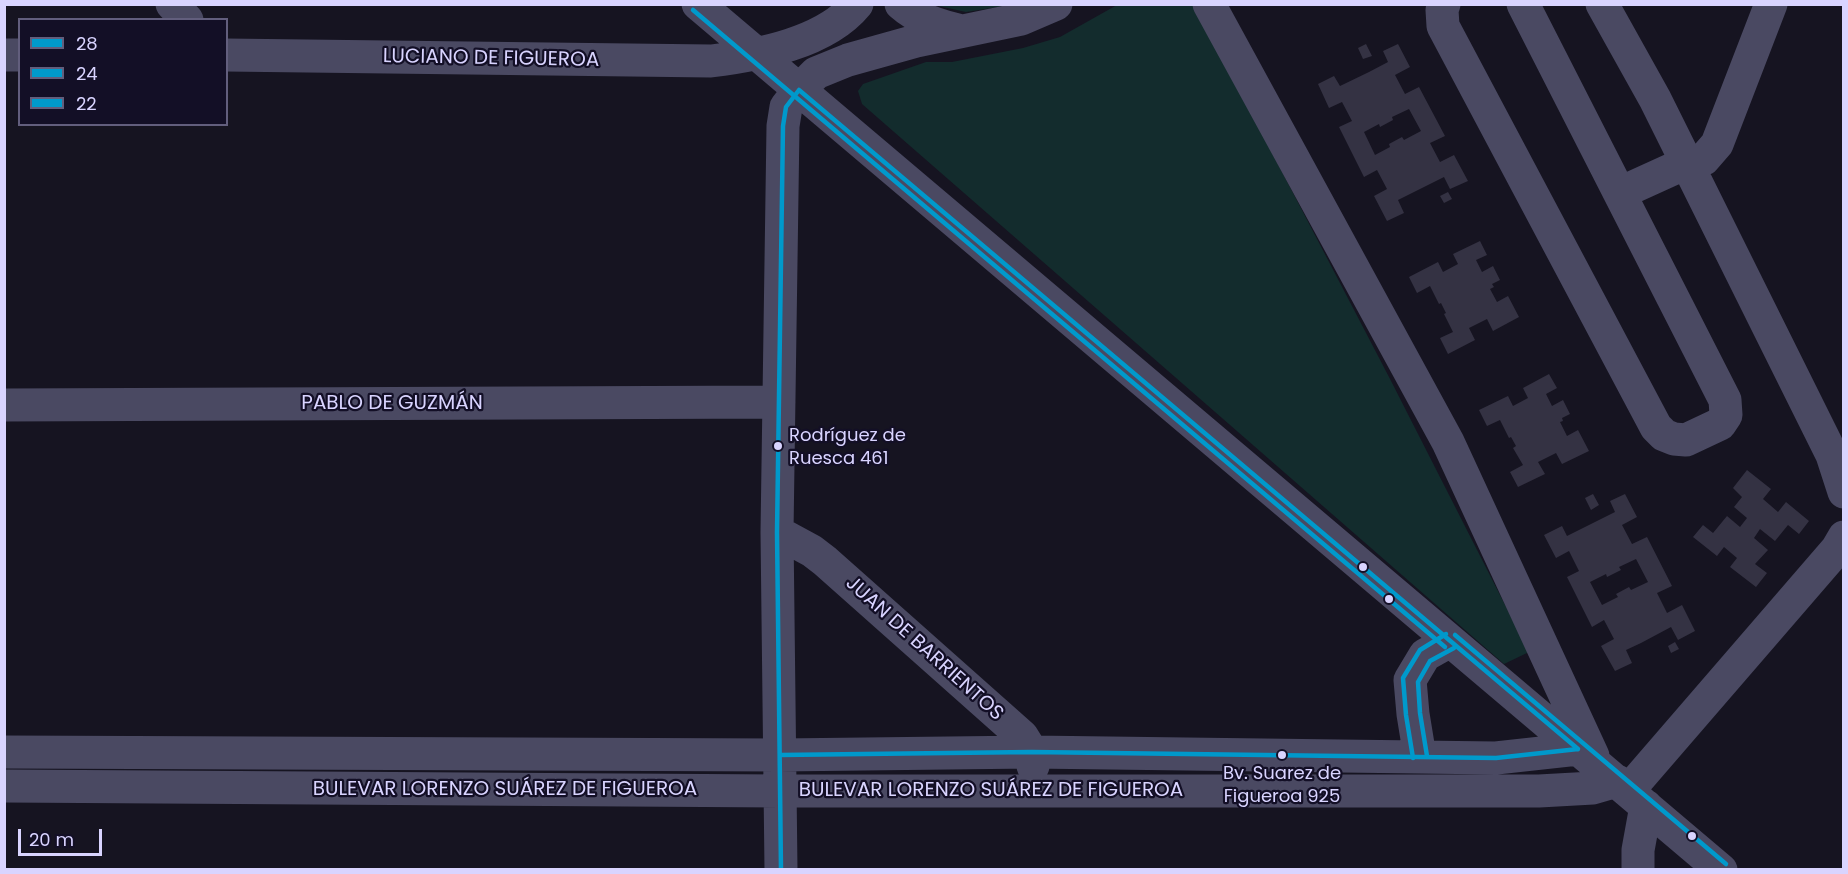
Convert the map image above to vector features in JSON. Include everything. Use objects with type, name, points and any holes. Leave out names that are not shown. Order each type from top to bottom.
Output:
[{"type":"street","points":[[172,4],[185,18]]},
{"type":"street","points":[[698,4],[1721,870]]},
{"type":"street","name":"LUCIANO DE FIGUEROA","points":[[228,55],[711,61],[755,53],[811,37],[835,25],[857,4]]},
{"type":"street","points":[[901,4],[940,26],[965,31]]},
{"type":"street","points":[[781,870],[777,532],[783,126],[786,107],[816,73],[848,60],[916,41],[1021,20],[1056,4]]},
{"type":"street","points":[[1209,4],[1448,442],[1591,749],[1613,778],[1638,850],[1638,870]]},
{"type":"street","points":[[1444,4],[1443,27],[1656,427],[1664,435],[1674,440],[1686,440],[1720,424],[1726,415],[1725,400],[1523,4]]},
{"type":"street","points":[[1602,4],[1655,99],[1832,455],[1844,492]]},
{"type":"street","points":[[1620,192],[1686,163],[1704,159],[1717,144],[1771,4]]},
{"type":"street","name":"PABLO DE GUZMÁN","points":[[4,405],[779,402]]},
{"type":"street","name":"JUAN DE BARRIENTOS","points":[[777,532],[812,551],[825,561],[1022,736],[1032,752]]},
{"type":"street","points":[[1613,778],[1829,558],[1844,537]]},
{"type":"street","points":[[1420,757],[1410,680],[1425,655],[1450,640]]},
{"type":"street","name":"BULEVAR LORENZO SUÁREZ DE FIGUEROA","points":[[4,752],[780,755],[1032,752],[1496,758],[1613,778]]},
{"type":"street","points":[[1032,752],[1034,791]]},
{"type":"street","name":"BULEVAR LORENZO SUÁREZ DE FIGUEROA","points":[[4,786],[781,791],[1539,791],[1593,788],[1613,778]]},
{"type":"green space","points":[[934,5],[1011,5],[966,12]]},
{"type":"green space","points":[[1117,5],[1195,5],[1529,652],[1504,664],[862,104],[858,91],[863,84],[926,62],[952,62],[1023,48],[1060,37]]},
{"type":"building","points":[[1366,44],[1372,56],[1363,59],[1358,48]]},
{"type":"building","points":[[1398,44],[1410,67],[1395,75],[1405,94],[1419,87],[1445,136],[1430,143],[1440,162],[1454,155],[1468,181],[1450,189],[1444,177],[1398,200],[1404,213],[1387,221],[1374,196],[1387,189],[1377,170],[1364,177],[1339,127],[1352,121],[1342,102],[1329,108],[1318,84],[1334,76],[1340,86],[1369,72],[1388,62],[1383,51]],"holes":[[[1409,109],[1421,131],[1404,140],[1402,137],[1375,155],[1364,132],[1379,124],[1380,127],[1393,120],[1392,117]]]},
{"type":"building","points":[[1448,192],[1452,199],[1444,203],[1440,196]]},
{"type":"building","points":[[1480,241],[1487,255],[1476,260],[1482,272],[1493,266],[1500,280],[1492,284],[1494,287],[1490,289],[1497,302],[1508,296],[1519,317],[1493,331],[1487,319],[1469,328],[1475,340],[1448,354],[1440,338],[1453,332],[1441,303],[1439,304],[1430,286],[1417,293],[1409,277],[1438,262],[1443,272],[1458,264],[1453,254]]},
{"type":"building","points":[[1549,374],[1557,388],[1546,394],[1552,406],[1563,400],[1570,414],[1562,418],[1563,421],[1560,422],[1567,436],[1578,430],[1589,451],[1562,464],[1556,453],[1538,462],[1545,474],[1518,487],[1510,472],[1523,465],[1513,448],[1516,446],[1500,420],[1487,426],[1479,410],[1508,396],[1513,406],[1528,398],[1523,388]]},
{"type":"building","points":[[1747,470],[1771,489],[1763,499],[1778,512],[1786,502],[1809,521],[1799,534],[1788,525],[1775,541],[1760,529],[1754,538],[1768,550],[1755,564],[1767,573],[1756,587],[1730,567],[1737,558],[1724,547],[1717,556],[1693,537],[1703,525],[1713,533],[1727,516],[1740,527],[1747,518],[1734,507],[1742,497],[1733,488]]},
{"type":"building","points":[[1593,494],[1599,505],[1591,510],[1585,498]]},
{"type":"building","points":[[1625,494],[1637,517],[1622,525],[1632,544],[1647,537],[1672,586],[1657,593],[1667,613],[1682,605],[1695,631],[1678,640],[1671,627],[1626,650],[1632,663],[1615,671],[1601,646],[1614,639],[1604,620],[1592,627],[1567,577],[1579,571],[1569,551],[1556,558],[1544,535],[1562,526],[1567,536],[1615,512],[1610,501]],"holes":[[[1636,559],[1648,582],[1631,590],[1629,587],[1616,594],[1618,597],[1602,605],[1590,582],[1606,574],[1607,577],[1621,570],[1619,567]]]},
{"type":"building","points":[[1675,642],[1679,649],[1671,653],[1668,646]]},
{"type":"transit line","name":"24","points":[[693,10],[1445,647]]},
{"type":"transit line","name":"28","points":[[781,870],[777,532],[783,126],[786,107],[799,90],[1578,749]]},
{"type":"transit line","name":"22","points":[[1413,758],[1403,678],[1420,650],[1446,634]]},
{"type":"transit line","name":"22","points":[[1455,635],[1726,864]]},
{"type":"transit line","name":"24","points":[[1427,756],[1418,682],[1430,661],[1454,648]]},
{"type":"transit line","name":"28","points":[[780,755],[1032,752],[1496,758],[1578,749]]},
{"type":"place","name":"Rodríguez de Ruesca 461","points":[[778,446]]},
{"type":"place","name":"Bv. Suarez de Figueroa 925","points":[[1282,755]]}]
